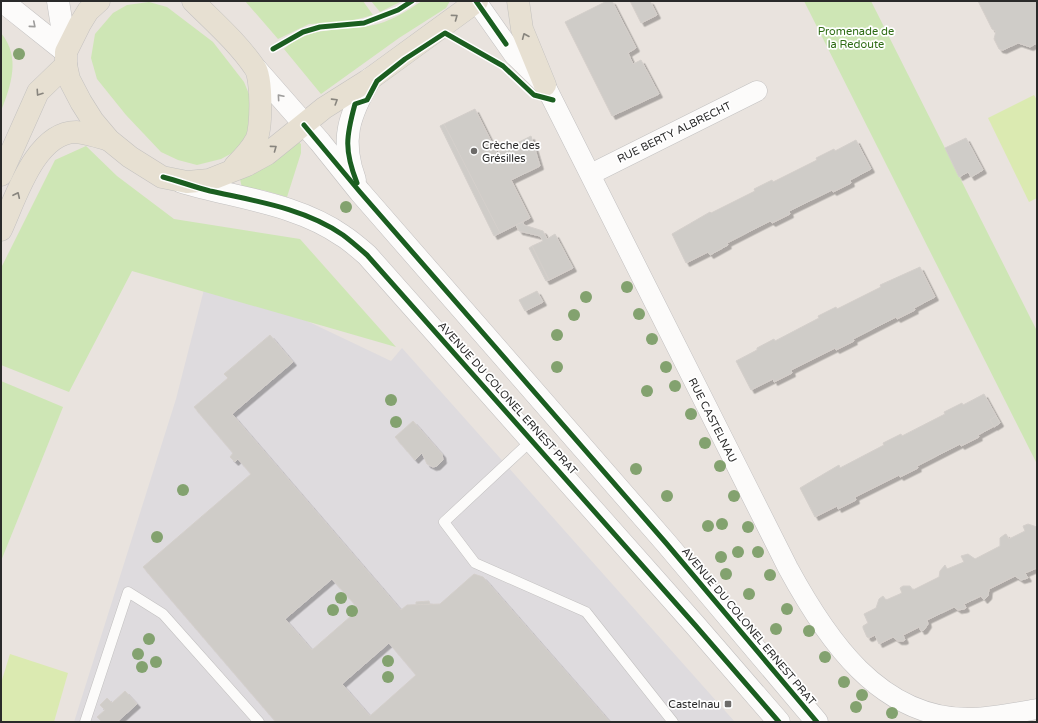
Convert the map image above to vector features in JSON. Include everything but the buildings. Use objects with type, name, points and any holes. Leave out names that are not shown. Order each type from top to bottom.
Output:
[{"type":"main road","points":[[2,1],[66,58]]},
{"type":"main road","points":[[58,1],[70,79],[81,102],[94,121],[109,140],[130,157],[163,177],[187,182],[209,180],[247,165],[267,154],[324,108],[370,79],[477,1]]},
{"type":"main road","points":[[1,175],[38,92],[66,58],[80,24],[88,11],[99,1]]},
{"type":"main road","points":[[193,1],[234,43],[256,70],[261,98],[261,116],[257,139],[246,155],[228,173]]},
{"type":"main road","points":[[518,1],[522,29],[545,85]]},
{"type":"main road","name":"AVENUE DU COLONEL ERNEST PRAT","points":[[256,70],[360,192],[666,543],[817,722]]},
{"type":"main road","points":[[360,192],[349,164],[347,148],[349,126],[355,104],[370,79]]},
{"type":"main road","points":[[1,230],[34,160],[45,146],[63,135],[76,132],[109,140]]},
{"type":"main road","name":"AVENUE DU COLONEL ERNEST PRAT","points":[[163,177],[210,191],[283,208],[321,223],[342,235],[367,255],[532,440],[779,722]]},
{"type":"street","name":"RUE CASTELNAU","points":[[477,1],[514,55],[545,85],[784,561],[805,599],[854,665],[881,690],[911,708],[937,719],[998,716],[1037,709]]},
{"type":"street","name":"RUE BERTY ALBRECHT","points":[[591,174],[757,90]]},
{"type":"lane","points":[[532,440],[444,522],[475,563],[586,612],[673,722]]},
{"type":"lane","points":[[85,722],[128,592],[163,614],[259,722]]},
{"type":"shaded area","points":[[208,274],[391,361],[402,348],[735,722],[74,722],[176,399]]},
{"type":"green space","points":[[245,1],[363,1],[373,15],[347,22],[309,24],[278,39]]},
{"type":"green space","points":[[371,1],[402,1],[380,12]]},
{"type":"green space","points":[[422,1],[450,1],[446,8],[399,38],[321,94],[284,49],[306,35],[329,30],[365,27],[390,20]]},
{"type":"green space","name":"Promenade de la Redoute","points":[[804,1],[871,1],[1037,331],[1037,464]]},
{"type":"green space","points":[[149,2],[167,7],[213,42],[244,82],[251,99],[252,129],[238,150],[221,159],[197,165],[178,160],[161,152],[126,115],[97,79],[91,58],[95,34],[113,13],[127,5]]},
{"type":"green space","points":[[1,33],[11,52],[12,71],[11,81],[1,111]]},
{"type":"green space","points":[[1034,95],[1037,100],[1037,198],[1029,202],[988,118]]},
{"type":"green space","points":[[298,141],[301,144],[301,153],[287,197],[263,190],[242,188],[240,179]]},
{"type":"green space","points":[[86,146],[117,176],[174,219],[300,239],[396,347],[132,271],[69,392],[1,365],[1,268],[55,160]]},
{"type":"green space","points":[[1,381],[63,407],[1,561]]},
{"type":"green space","points":[[10,654],[68,673],[54,722],[1,722],[1,683]]},
{"type":"cycle path","points":[[273,49],[303,32],[320,27],[364,23],[398,10],[412,1]]},
{"type":"cycle path","points":[[476,1],[506,44]]},
{"type":"cycle path","points":[[357,183],[348,152],[348,135],[355,104],[367,100],[377,81],[405,59],[445,33],[503,66],[534,95],[553,100]]},
{"type":"cycle path","points":[[304,125],[360,192],[666,543],[817,722]]},
{"type":"cycle path","points":[[163,177],[210,191],[262,202],[312,218],[343,235],[367,255],[779,722]]},
{"type":"place","name":"Crèche des Grésilles","points":[[474,151]]},
{"type":"place","name":"Castelnau","points":[[728,704]]}]
